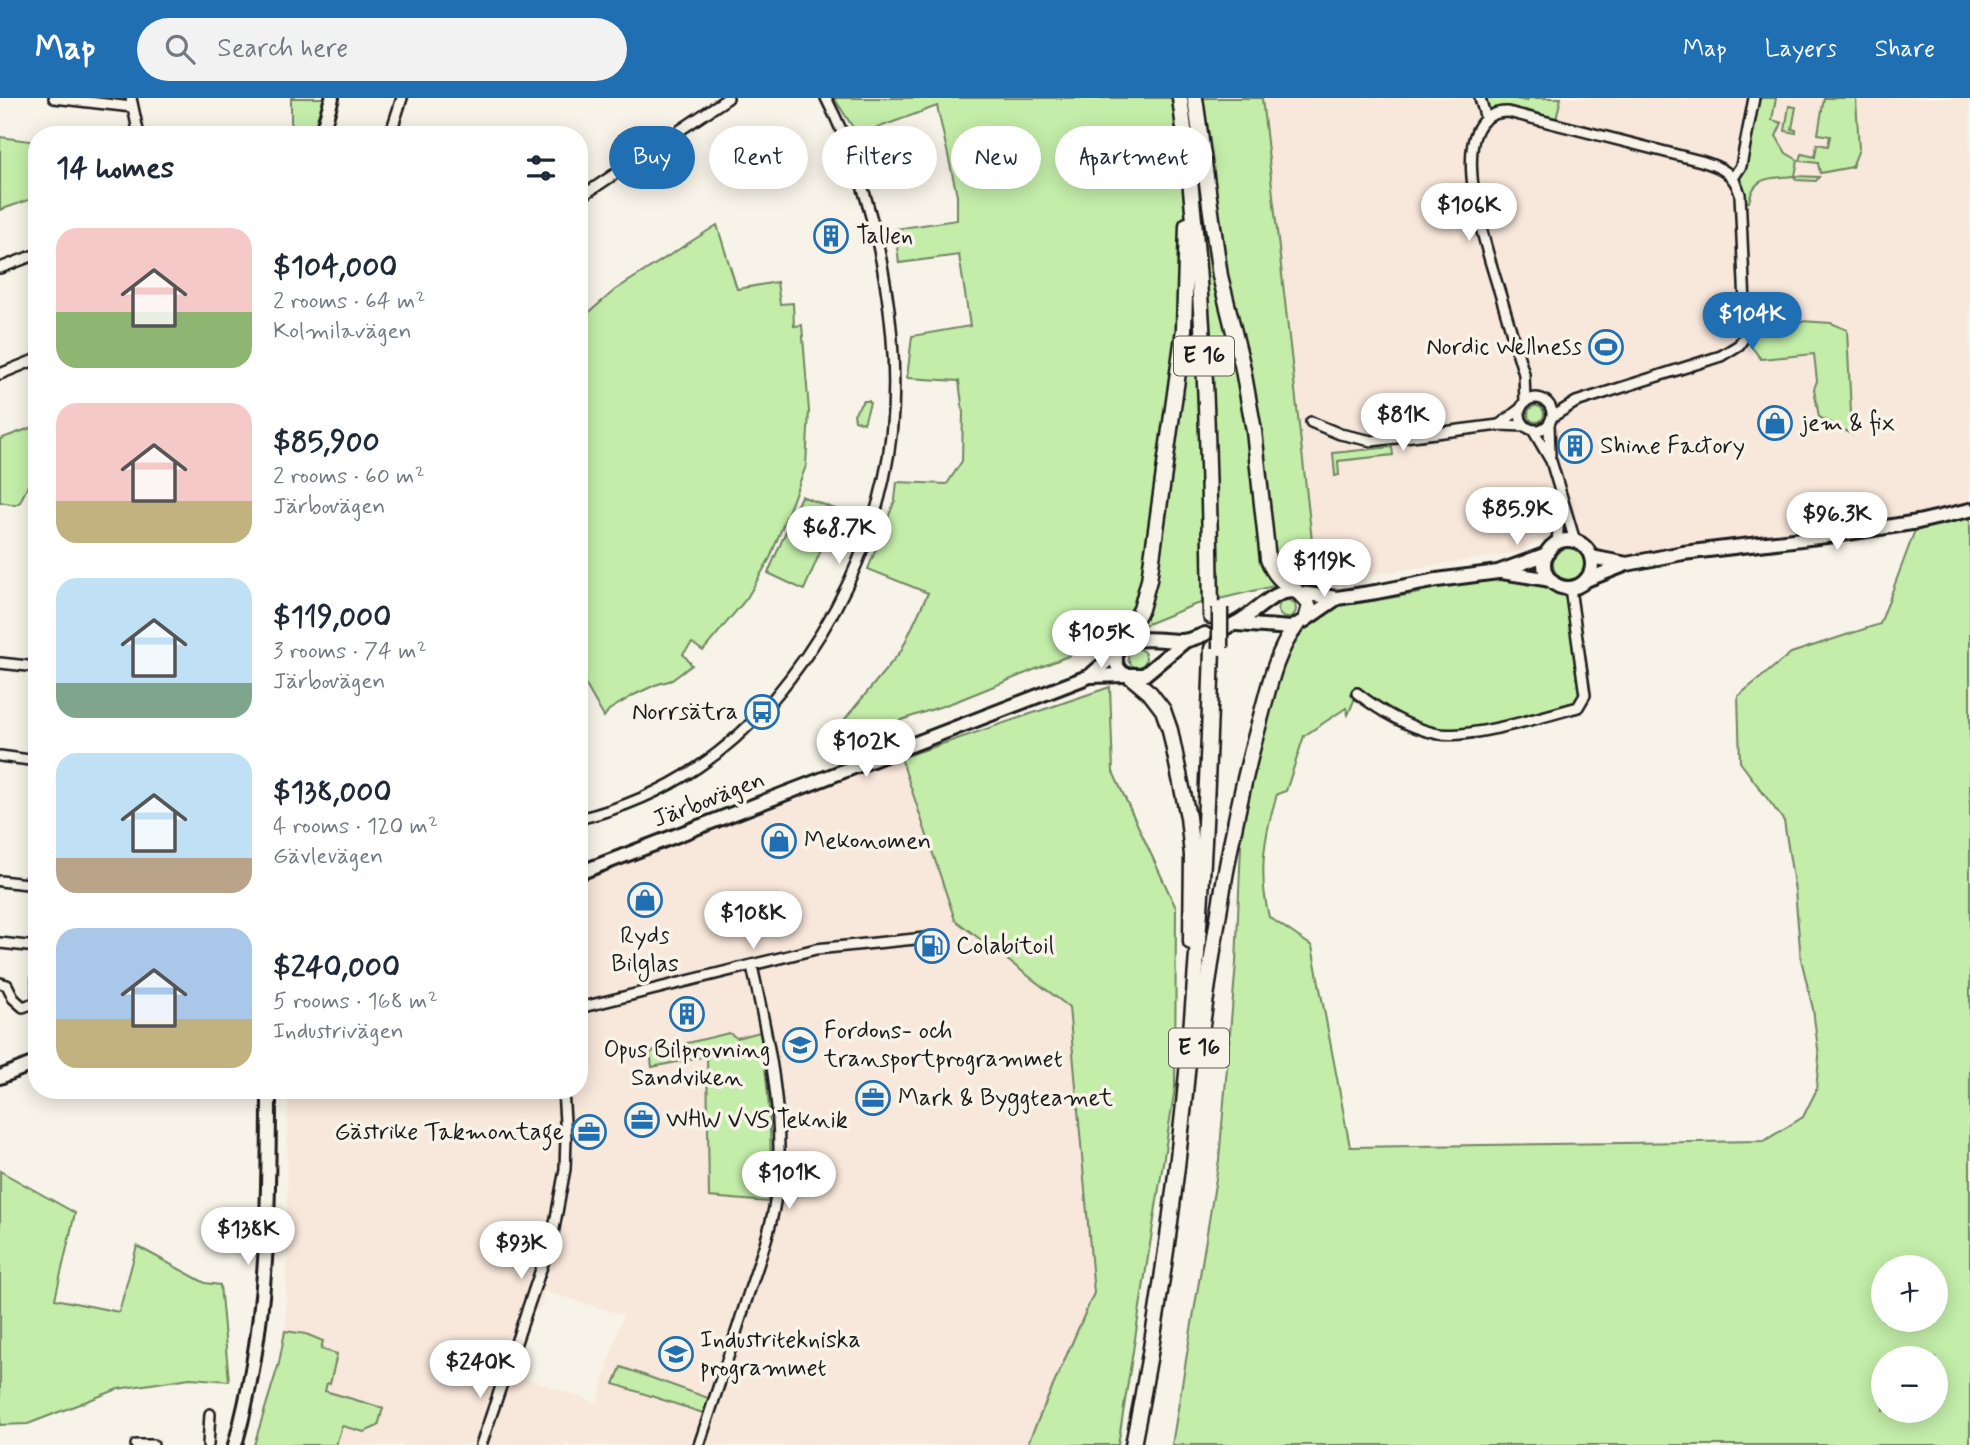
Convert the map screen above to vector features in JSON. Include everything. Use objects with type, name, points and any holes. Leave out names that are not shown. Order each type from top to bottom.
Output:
[{"type":"highway","name":"E 16","points":[[1180,98],[1184,126]]},
{"type":"highway","name":"E 16","points":[[1133,1445],[1169,1228],[1210,926],[1217,454],[1210,295],[1189,98]]},
{"type":"highway","points":[[1195,98],[1220,276],[1242,365],[1254,431],[1268,559],[1273,572],[1282,582],[1298,592]]},
{"type":"highway","points":[[1118,650],[1141,609],[1151,569],[1184,330],[1188,189]]},
{"type":"highway","name":"E 16","points":[[1192,189],[1201,295],[1216,612]]},
{"type":"highway","points":[[1196,1037],[1224,873],[1249,760],[1279,653],[1301,623]]},
{"type":"highway","points":[[1128,676],[1150,693],[1163,710],[1170,730],[1188,817],[1192,855],[1196,1037]]},
{"type":"highway","name":"E 16","points":[[1143,1445],[1178,1230],[1196,1037]]},
{"type":"main road","points":[[324,126],[332,98]]},
{"type":"main road","points":[[1498,572],[1551,580],[1570,588],[1627,564],[1684,553],[1849,533],[1970,510]]},
{"type":"main road","points":[[1337,598],[1301,623],[1282,628],[1232,625],[1280,592],[1337,598],[1498,572],[1547,554],[1557,543],[1563,541],[1582,544],[1591,556],[1591,571],[1586,580]]},
{"type":"main road","points":[[1547,554],[1545,567],[1551,580]]},
{"type":"main road","points":[[1591,556],[1627,564]]},
{"type":"main road","points":[[1298,592],[1309,605],[1301,623]]},
{"type":"main road","name":"Järbovägen","points":[[588,870],[1090,676],[1144,675],[1185,641],[1205,634]]},
{"type":"main road","name":"Järbovägen","points":[[1090,676],[1134,639],[1185,641]]},
{"type":"main road","points":[[1118,650],[1117,666],[1128,676]]},
{"type":"main road","points":[[0,1077],[28,1066]]},
{"type":"main road","points":[[235,1445],[252,1373],[263,1295],[268,1214],[269,1099]]},
{"type":"street","points":[[54,98],[131,103],[137,126]]},
{"type":"street","points":[[393,126],[402,98]]},
{"type":"street","points":[[588,192],[728,98]]},
{"type":"street","points":[[588,816],[619,807],[677,781],[712,758],[759,715],[801,663],[820,634],[845,589],[874,516],[886,469],[891,419],[892,346],[888,309],[880,249],[867,200],[849,149],[826,98]]},
{"type":"street","points":[[1480,98],[1486,118]]},
{"type":"street","points":[[1734,178],[1740,169],[1754,98]]},
{"type":"street","points":[[1311,422],[1340,434],[1372,441],[1499,425],[1529,428],[1542,429],[1576,402],[1721,356],[1741,342],[1746,327],[1740,194],[1734,178],[1726,171],[1709,163],[1508,112],[1496,113],[1486,118],[1479,127],[1474,144],[1472,169],[1474,200],[1524,374],[1520,418],[1529,428],[1551,461]]},
{"type":"street","points":[[0,268],[28,257]]},
{"type":"street","points":[[0,374],[28,363]]},
{"type":"street","points":[[1524,374],[1551,408],[1551,461],[1575,541]]},
{"type":"street","points":[[1499,425],[1532,398],[1576,402]]},
{"type":"street","points":[[1557,543],[1560,494]]},
{"type":"street","points":[[1357,693],[1378,710],[1403,723],[1443,735],[1463,734],[1578,707],[1585,695],[1570,588]]},
{"type":"street","points":[[0,663],[28,666]]},
{"type":"street","points":[[0,756],[28,760]]},
{"type":"street","points":[[0,881],[28,884]]},
{"type":"street","points":[[588,1006],[816,949],[935,937]]},
{"type":"street","points":[[0,943],[28,946]]},
{"type":"street","points":[[699,1445],[767,1236],[777,1188],[779,1154],[775,1088],[752,966]]},
{"type":"street","points":[[0,983],[7,985],[14,999],[23,1007],[28,1005]]},
{"type":"street","points":[[481,1445],[553,1234],[565,1169],[564,1099]]},
{"type":"street","points":[[208,1445],[210,1414]]},
{"type":"street","points":[[136,1445],[153,1445]]},
{"type":"shaded area","points":[[1262,98],[1970,98],[1970,508],[1627,564],[1591,557],[1582,544],[1575,541],[1537,541],[1520,552],[1324,582],[1315,581]]},
{"type":"shaded area","points":[[901,758],[955,920],[1069,1007],[1094,1293],[1027,1445],[254,1445],[279,1363],[286,1324],[288,1099],[588,1099],[588,878]],"holes":[[[545,1291],[623,1315],[597,1403],[506,1371],[528,1307],[539,1311]]]},
{"type":"green space","points":[[291,98],[332,98],[324,126],[293,126]]},
{"type":"green space","points":[[834,98],[1262,98],[1316,576],[1194,605],[957,701],[822,747],[901,651],[928,593],[868,569],[895,500],[897,482],[947,484],[962,461],[963,412],[959,381],[907,378],[912,336],[970,326],[959,255],[899,263],[895,229],[957,220],[956,189],[1041,189],[1041,126],[951,126],[951,168],[937,106],[883,126],[852,126]]},
{"type":"green space","points":[[1480,98],[1527,101],[1528,98],[1561,98],[1555,124],[1508,112],[1486,119]]},
{"type":"green space","points":[[1754,98],[1776,98],[1772,120],[1782,123],[1776,136],[1786,153],[1798,160],[1795,176],[1819,177],[1816,181],[1796,180],[1794,176],[1771,178],[1755,187],[1749,202],[1741,202],[1738,174]]},
{"type":"green space","points":[[1824,98],[1856,98],[1859,149],[1852,167],[1820,173],[1818,163],[1800,161],[1802,154],[1815,157],[1817,144],[1828,146],[1830,136],[1818,134]]},
{"type":"green space","points":[[1789,106],[1796,107],[1792,129],[1796,130],[1796,133],[1785,131]]},
{"type":"green space","points":[[0,137],[28,141],[28,200],[0,210]]},
{"type":"green space","points":[[717,225],[737,289],[777,282],[780,304],[793,303],[794,326],[802,325],[809,411],[806,466],[770,558],[747,598],[703,651],[692,643],[683,654],[692,665],[672,680],[634,695],[609,710],[604,717],[588,689],[588,313],[615,290]]},
{"type":"green space","points":[[1801,321],[1831,323],[1847,330],[1852,434],[1819,417],[1814,389],[1817,381],[1814,354],[1761,359],[1744,337],[1747,325]]},
{"type":"green space","points":[[863,401],[870,403],[864,423],[855,420],[854,414]]},
{"type":"green space","points":[[1536,406],[1542,408],[1542,420],[1536,422],[1530,420],[1528,414],[1530,408]]},
{"type":"green space","points":[[28,429],[28,486],[20,502],[15,505],[0,502],[0,439]]},
{"type":"green space","points":[[1392,447],[1393,455],[1338,461],[1339,475],[1335,476],[1333,453]]},
{"type":"green space","points":[[801,496],[838,510],[804,590],[768,573]]},
{"type":"green space","points":[[1970,510],[1970,1445],[1172,1445],[1219,1160],[1236,963],[1241,845],[1230,844],[1285,640],[1337,598],[1354,604],[1420,593],[1420,583],[1498,572],[1551,580],[1562,587],[1570,588],[1585,695],[1578,707],[1463,734],[1403,723],[1357,693],[1348,715],[1346,708],[1304,736],[1286,791],[1277,794],[1272,810],[1264,855],[1264,886],[1269,917],[1312,946],[1350,1147],[1764,1141],[1803,1117],[1816,1091],[1819,1057],[1813,1009],[1801,959],[1795,891],[1784,821],[1740,762],[1738,696],[1791,653],[1880,624],[1918,522]]},
{"type":"green space","points":[[1569,548],[1580,553],[1585,564],[1580,575],[1569,580],[1558,575],[1553,564],[1558,553]]},
{"type":"green space","points":[[1287,600],[1293,603],[1296,609],[1293,615],[1287,618],[1281,615],[1278,609],[1281,603]]},
{"type":"green space","points":[[1137,649],[1143,652],[1146,658],[1143,664],[1137,667],[1131,664],[1128,658],[1131,652]]},
{"type":"green space","points":[[1110,687],[1113,772],[1176,908],[1175,1088],[1118,1445],[1027,1445],[1094,1293],[1069,1007],[955,920],[901,758]]},
{"type":"green space","points":[[760,1032],[770,1117],[768,1202],[709,1197],[707,1056],[652,1067],[650,1052],[729,1033],[737,1038]]},
{"type":"green space","points":[[0,1171],[75,1213],[55,1299],[119,1312],[137,1246],[205,1283],[220,1285],[229,1381],[190,1378],[118,1389],[28,1424],[0,1425]]},
{"type":"green space","points":[[285,1331],[306,1334],[323,1341],[321,1349],[337,1354],[330,1384],[327,1383],[325,1391],[383,1408],[378,1426],[364,1432],[342,1426],[336,1445],[254,1445],[279,1363]]},
{"type":"green space","points":[[621,1367],[714,1400],[709,1415],[614,1384]]},
{"type":"place","name":"Tallen","points":[[831,236]]},
{"type":"place","name":"Nordic Wellness","points":[[1606,347]]},
{"type":"place","name":"jem & fix","points":[[1775,423]]},
{"type":"place","name":"Shine Factory","points":[[1575,446]]},
{"type":"place","name":"Norrsätra","points":[[762,712]]},
{"type":"place","name":"Mekonomen","points":[[779,841]]},
{"type":"place","name":"Ryds Bilglas","points":[[645,900]]},
{"type":"place","name":"Colabitoil","points":[[932,946]]},
{"type":"place","name":"Opus Bilprovning Sandviken","points":[[687,1014]]},
{"type":"place","name":"Fordons- och transportprogrammet","points":[[800,1045]]},
{"type":"place","name":"Mark & Byggteamet","points":[[873,1098]]},
{"type":"place","name":"WHW VVS Teknik","points":[[642,1120]]},
{"type":"place","name":"Gästrike Takmontage","points":[[589,1132]]},
{"type":"place","name":"Industritekniska programmet","points":[[676,1354]]}]
